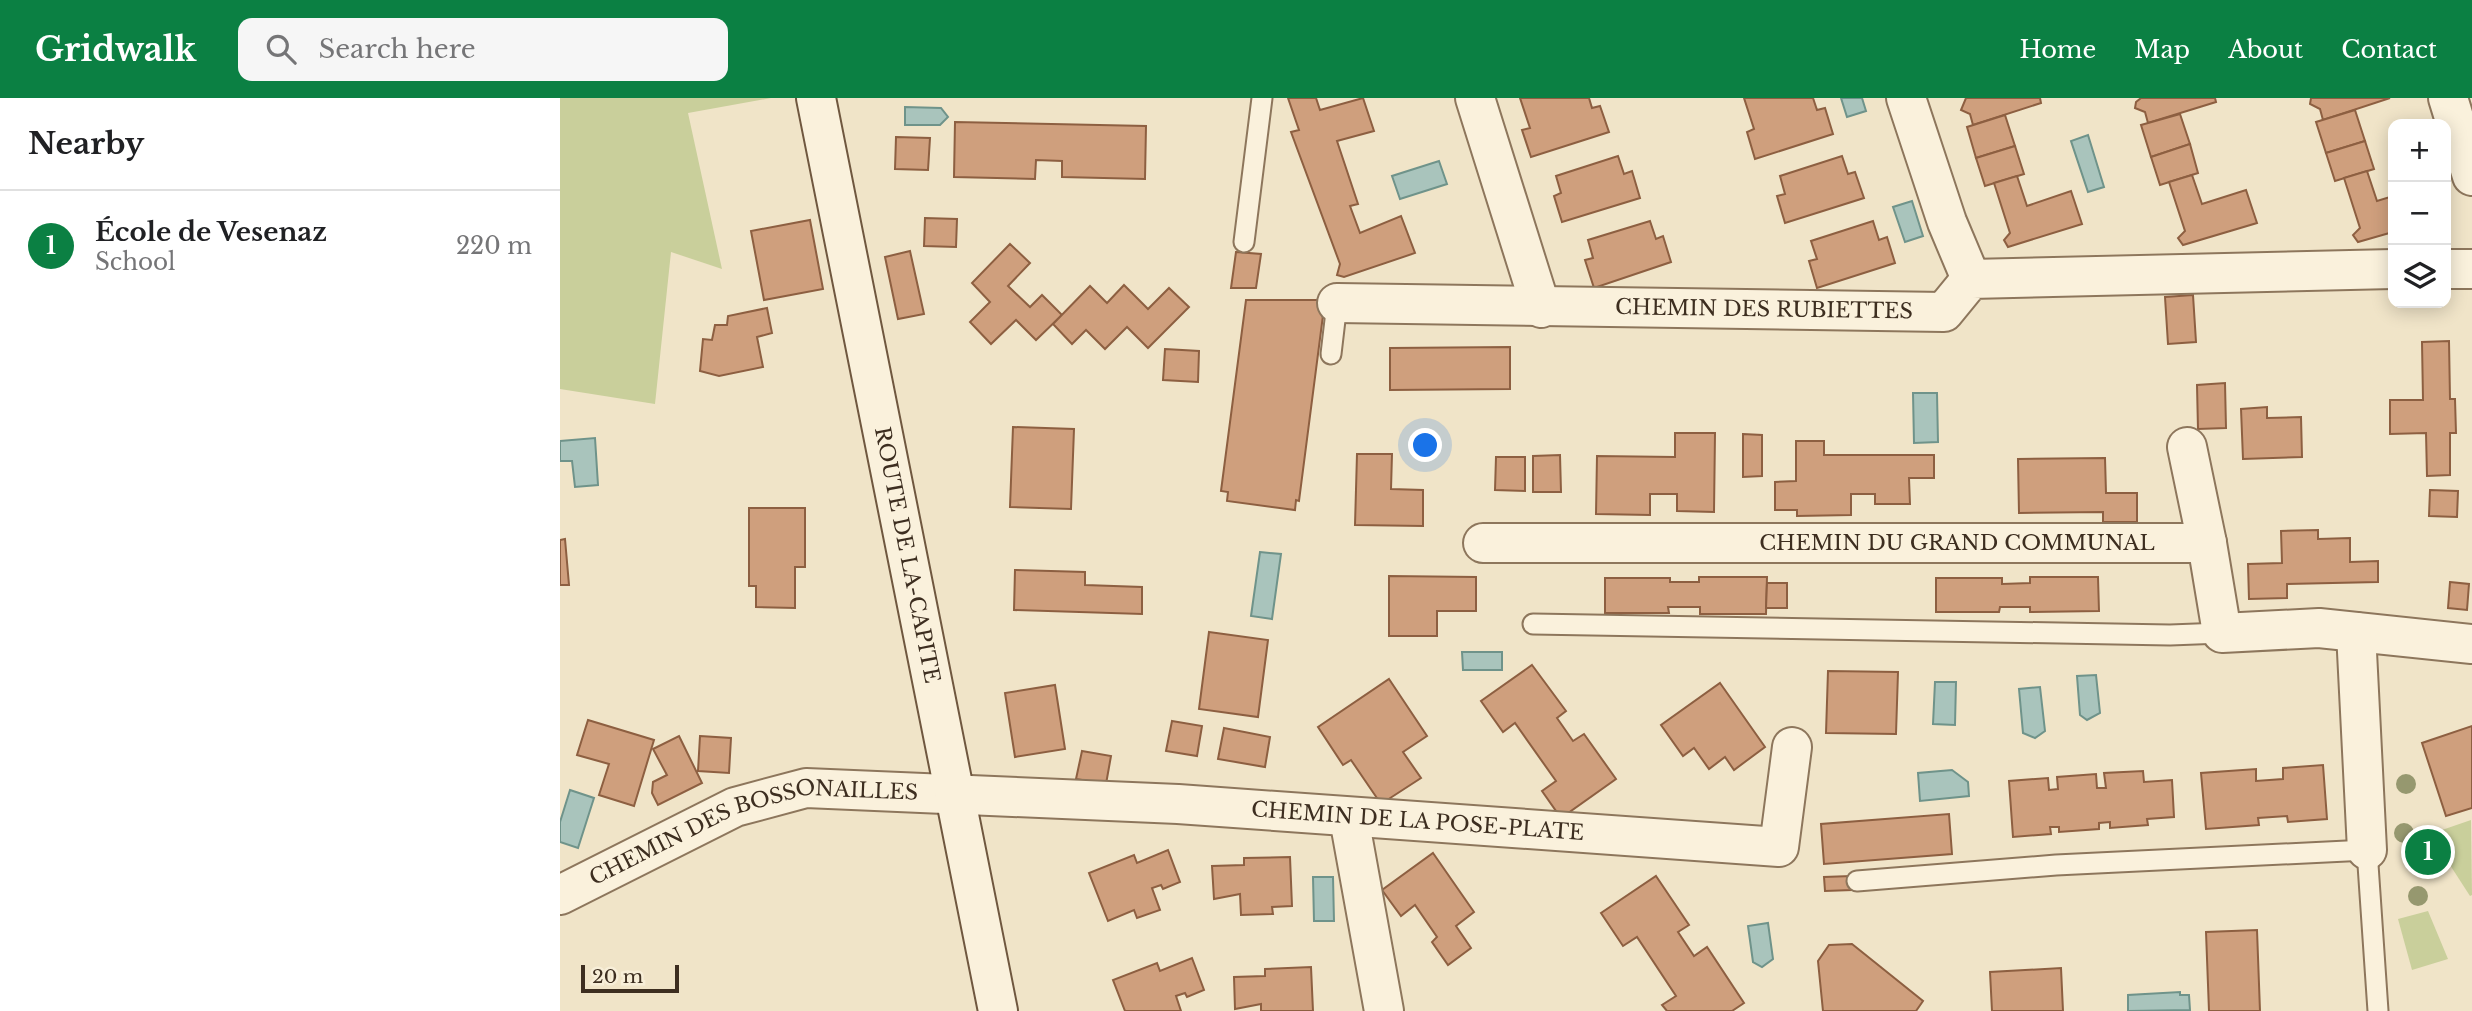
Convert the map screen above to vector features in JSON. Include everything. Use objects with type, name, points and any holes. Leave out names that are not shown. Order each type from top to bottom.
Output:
[{"type":"street","name":"ROUTE DE LA-CAPITE","points":[[816,98],[998,1011]]},
{"type":"street","points":[[1475,98],[1541,307]]},
{"type":"street","points":[[1906,98],[1947,222],[1970,279],[2388,270]]},
{"type":"street","points":[[2448,98],[2472,176]]},
{"type":"street","points":[[2451,269],[2472,269]]},
{"type":"street","name":"CHEMIN DES RUBIETTES","points":[[1337,303],[1944,312],[1970,279]]},
{"type":"street","points":[[2187,447],[2222,632],[2319,628],[2472,644]]},
{"type":"street","name":"CHEMIN DU GRAND COMMUNAL","points":[[1483,543],[2207,543]]},
{"type":"street","points":[[2356,632],[2367,850]]},
{"type":"street","name":"CHEMIN DE LA POSE-PLATE","points":[[954,793],[1178,804],[1779,847],[1792,747]]},
{"type":"street","name":"CHEMIN DES BOSSONAILLES","points":[[560,895],[735,807],[786,792],[827,788],[954,793]]},
{"type":"street","points":[[1349,818],[1384,1011]]},
{"type":"lane","points":[[1244,242],[1262,98]]},
{"type":"lane","points":[[1331,354],[1337,303]]},
{"type":"lane","points":[[1533,624],[2170,635],[2222,632]]},
{"type":"lane","points":[[1857,881],[2056,865],[2367,850],[2378,1011]]},
{"type":"green space","points":[[560,98],[771,98],[688,113],[722,269],[671,252],[655,404],[560,389]]},
{"type":"green space","points":[[2471,820],[2470,896],[2450,865],[2439,831]]},
{"type":"green space","points":[[2428,911],[2448,959],[2412,970],[2398,919]]},
{"type":"water","points":[[1841,98],[1862,98],[1866,111],[1847,117]]},
{"type":"water","points":[[905,107],[941,108],[948,117],[940,125],[905,125]]},
{"type":"water","points":[[2088,135],[2104,187],[2088,192],[2071,141]]},
{"type":"water","points":[[1439,161],[1447,184],[1400,199],[1392,176]]},
{"type":"water","points":[[1912,201],[1923,236],[1905,242],[1893,207]]},
{"type":"water","points":[[1913,393],[1937,393],[1938,442],[1914,443]]},
{"type":"water","points":[[595,438],[598,485],[575,487],[572,461],[560,461],[560,441]]},
{"type":"water","points":[[1260,552],[1281,554],[1272,619],[1251,616]]},
{"type":"water","points":[[1462,652],[1502,652],[1502,670],[1463,670]]},
{"type":"water","points":[[2096,675],[2100,713],[2087,720],[2080,715],[2077,676]]},
{"type":"water","points":[[1935,682],[1956,682],[1955,725],[1933,724]]},
{"type":"water","points":[[2040,687],[2045,731],[2035,738],[2023,733],[2019,689]]},
{"type":"water","points":[[1952,770],[1968,782],[1969,796],[1920,801],[1918,773]]},
{"type":"water","points":[[570,790],[594,798],[578,848],[560,842],[560,822]]},
{"type":"water","points":[[1313,877],[1333,877],[1334,921],[1314,921]]},
{"type":"water","points":[[1768,923],[1773,959],[1762,967],[1753,962],[1748,926]]},
{"type":"water","points":[[2180,992],[2180,995],[2189,995],[2190,1010],[2128,1011],[2128,995]]},
{"type":"building","points":[[1288,98],[1316,98],[1320,110],[1363,98],[1374,131],[1337,141],[1358,204],[1350,206],[1360,233],[1401,216],[1415,253],[1344,277],[1337,275],[1340,264],[1291,132],[1299,130]]},
{"type":"building","points":[[1520,98],[1589,98],[1592,108],[1600,106],[1609,132],[1531,157],[1522,130],[1530,128]]},
{"type":"building","points":[[1744,98],[1813,98],[1817,110],[1825,108],[1833,134],[1755,159],[1747,132],[1754,129]]},
{"type":"building","points":[[1966,98],[2040,98],[2041,103],[1973,125],[1970,114],[1961,110]]},
{"type":"building","points":[[2141,98],[2215,98],[2216,102],[2148,123],[2145,112],[2135,108],[2136,102]]},
{"type":"building","points":[[2311,98],[2390,98],[2323,120],[2320,109],[2310,104]]},
{"type":"building","points":[[2355,110],[2365,141],[2326,153],[2316,122]]},
{"type":"building","points":[[2180,114],[2190,144],[2151,157],[2141,125]]},
{"type":"building","points":[[2005,115],[2015,146],[1976,158],[1967,127]]},
{"type":"building","points":[[955,122],[1146,126],[1145,179],[1062,177],[1062,161],[1036,160],[1035,179],[954,177]]},
{"type":"building","points":[[896,137],[930,138],[928,170],[895,169]]},
{"type":"building","points":[[2365,141],[2374,169],[2335,181],[2326,153]]},
{"type":"building","points":[[2190,144],[2198,173],[2160,185],[2151,157]]},
{"type":"building","points":[[2015,146],[2024,174],[1985,186],[1976,158]]},
{"type":"building","points":[[1618,156],[1624,174],[1632,171],[1640,198],[1562,222],[1554,196],[1561,193],[1556,176]]},
{"type":"building","points":[[1842,156],[1848,174],[1855,172],[1864,198],[1785,223],[1777,196],[1785,194],[1780,176]]},
{"type":"building","points":[[2367,171],[2377,201],[2388,198],[2388,233],[2358,242],[2353,235],[2360,228],[2344,178]]},
{"type":"building","points":[[2192,175],[2202,204],[2246,190],[2257,223],[2183,245],[2178,238],[2185,231],[2169,182]]},
{"type":"building","points":[[2017,176],[2027,206],[2071,191],[2082,224],[2008,247],[2004,240],[2010,233],[1994,183]]},
{"type":"building","points":[[925,218],[957,219],[956,247],[924,246]]},
{"type":"building","points":[[810,220],[823,289],[764,300],[751,231]]},
{"type":"building","points":[[1650,221],[1656,239],[1663,236],[1671,262],[1594,288],[1585,260],[1593,258],[1588,240]]},
{"type":"building","points":[[1873,221],[1879,240],[1887,237],[1895,263],[1817,288],[1809,261],[1817,259],[1811,241]]},
{"type":"building","points":[[1010,244],[1030,263],[1008,286],[1030,307],[1042,295],[1062,315],[1036,340],[1016,320],[991,344],[970,322],[990,302],[972,283]]},
{"type":"building","points":[[910,251],[924,314],[898,319],[885,257]]},
{"type":"building","points":[[1236,252],[1261,254],[1256,288],[1231,288]]},
{"type":"building","points":[[1124,285],[1148,309],[1169,288],[1189,307],[1148,348],[1127,327],[1105,349],[1086,330],[1072,344],[1053,324],[1090,286],[1107,303]]},
{"type":"building","points":[[2193,295],[2196,342],[2168,344],[2165,297]]},
{"type":"building","points":[[1246,300],[1325,300],[1299,501],[1296,500],[1295,510],[1227,501],[1228,492],[1221,491]]},
{"type":"building","points":[[767,308],[772,333],[757,337],[763,367],[719,376],[700,371],[703,339],[712,340],[715,325],[727,325],[728,316]]},
{"type":"building","points":[[2449,341],[2450,399],[2455,399],[2456,433],[2450,433],[2450,475],[2427,476],[2426,433],[2390,434],[2390,400],[2423,400],[2422,342]]},
{"type":"building","points":[[1510,347],[1510,389],[1390,390],[1390,348]]},
{"type":"building","points":[[1165,349],[1199,351],[1198,382],[1163,380]]},
{"type":"building","points":[[2225,383],[2226,428],[2198,429],[2197,385]]},
{"type":"building","points":[[2267,407],[2267,418],[2301,417],[2302,457],[2243,459],[2241,409]]},
{"type":"building","points":[[1013,427],[1074,429],[1071,509],[1010,507]]},
{"type":"building","points":[[1675,433],[1715,433],[1714,512],[1677,511],[1677,494],[1650,494],[1650,515],[1596,514],[1597,456],[1675,457]]},
{"type":"building","points":[[1743,434],[1762,435],[1762,476],[1743,477]]},
{"type":"building","points":[[1796,441],[1824,441],[1824,455],[1934,455],[1934,478],[1909,478],[1910,504],[1875,504],[1875,494],[1851,494],[1851,515],[1797,516],[1797,510],[1775,510],[1775,482],[1796,481]]},
{"type":"building","points":[[1357,454],[1392,454],[1391,489],[1423,490],[1423,526],[1355,525]]},
{"type":"building","points":[[1560,455],[1561,492],[1533,492],[1533,456]]},
{"type":"building","points":[[1496,457],[1525,457],[1525,491],[1495,490]]},
{"type":"building","points":[[2105,458],[2106,493],[2137,493],[2137,522],[2103,522],[2103,512],[2019,513],[2018,459]]},
{"type":"building","points":[[2430,490],[2458,491],[2457,517],[2429,516]]},
{"type":"building","points":[[749,508],[805,508],[805,567],[795,567],[795,608],[756,607],[756,586],[749,586]]},
{"type":"building","points":[[2318,530],[2318,539],[2350,538],[2350,562],[2378,561],[2378,582],[2287,584],[2287,598],[2249,599],[2248,564],[2282,563],[2281,531]]},
{"type":"building","points":[[565,539],[569,585],[560,585],[560,540]]},
{"type":"building","points":[[1015,570],[1085,572],[1085,585],[1142,587],[1142,614],[1014,610]]},
{"type":"building","points":[[1389,576],[1476,577],[1476,611],[1437,611],[1437,636],[1389,636]]},
{"type":"building","points":[[1699,577],[1767,577],[1766,614],[1700,614],[1700,607],[1668,607],[1669,613],[1605,613],[1605,578],[1670,578],[1670,582],[1699,582]]},
{"type":"building","points":[[2030,577],[2098,577],[2099,611],[2030,612],[2030,607],[2000,607],[1999,612],[1936,612],[1936,578],[2002,578],[2002,584],[2030,583]]},
{"type":"building","points":[[2450,582],[2469,584],[2467,610],[2448,608]]},
{"type":"building","points":[[1767,583],[1787,583],[1787,608],[1766,608]]},
{"type":"building","points":[[1209,632],[1268,640],[1258,717],[1199,709]]},
{"type":"building","points":[[1532,665],[1566,711],[1557,718],[1573,741],[1584,734],[1616,779],[1561,818],[1542,791],[1556,781],[1515,723],[1503,732],[1481,701]]},
{"type":"building","points":[[1828,671],[1898,672],[1896,734],[1826,733]]},
{"type":"building","points":[[1389,679],[1427,736],[1403,752],[1421,778],[1381,804],[1351,760],[1343,765],[1318,727]]},
{"type":"building","points":[[1720,683],[1765,747],[1734,770],[1725,757],[1709,769],[1694,748],[1683,756],[1661,725]]},
{"type":"building","points":[[1055,685],[1065,749],[1015,757],[1005,693]]},
{"type":"building","points":[[588,720],[654,740],[634,806],[599,795],[609,764],[577,755]]},
{"type":"building","points":[[1172,721],[1202,726],[1197,756],[1166,751]]},
{"type":"building","points":[[2472,726],[2472,808],[2446,816],[2422,743]]},
{"type":"building","points":[[1224,728],[1270,737],[1265,767],[1218,759]]},
{"type":"building","points":[[679,736],[702,783],[658,805],[652,793],[653,782],[667,775],[653,749]]},
{"type":"building","points":[[700,736],[731,738],[729,773],[698,771]]},
{"type":"building","points":[[1082,751],[1111,756],[1106,784],[1076,779]]},
{"type":"building","points":[[2323,765],[2327,819],[2288,822],[2287,816],[2258,818],[2259,825],[2206,829],[2201,773],[2256,769],[2256,781],[2283,779],[2283,768]]},
{"type":"building","points":[[2143,771],[2144,782],[2172,780],[2174,817],[2147,819],[2148,825],[2110,828],[2110,822],[2099,823],[2099,829],[2059,832],[2059,827],[2050,827],[2051,834],[2013,837],[2009,781],[2048,778],[2049,790],[2058,789],[2057,777],[2096,774],[2097,788],[2106,788],[2104,773]]},
{"type":"building","points":[[1949,814],[1952,854],[1824,864],[1821,824]]},
{"type":"building","points":[[1168,850],[1180,882],[1163,889],[1161,885],[1152,888],[1160,910],[1137,918],[1134,910],[1108,921],[1089,873],[1134,855],[1137,863]]},
{"type":"building","points":[[1433,853],[1474,912],[1456,926],[1471,948],[1448,965],[1432,942],[1437,937],[1415,905],[1401,916],[1382,890]]},
{"type":"building","points":[[1290,857],[1292,906],[1272,907],[1273,914],[1241,915],[1240,894],[1214,899],[1212,866],[1244,865],[1244,858]]},
{"type":"building","points":[[1656,876],[1689,925],[1678,932],[1694,956],[1707,947],[1744,1003],[1732,1011],[1667,1011],[1662,1005],[1676,996],[1637,937],[1623,946],[1601,913]]},
{"type":"building","points":[[1851,876],[1852,890],[1825,891],[1824,877]]},
{"type":"building","points":[[2257,930],[2260,1011],[2209,1011],[2206,932]]},
{"type":"building","points":[[1852,944],[1923,1001],[1916,1011],[1823,1011],[1818,961],[1829,945]]},
{"type":"building","points":[[1192,958],[1204,990],[1187,997],[1185,993],[1176,996],[1181,1011],[1125,1011],[1113,980],[1157,963],[1160,971]]},
{"type":"building","points":[[1311,967],[1313,1011],[1261,1011],[1261,1004],[1235,1009],[1234,977],[1265,976],[1265,969]]},
{"type":"building","points":[[2061,968],[2063,1011],[1992,1011],[1990,972]]},
{"type":"place","name":"École de Vesenaz","points":[[2428,852]]}]
